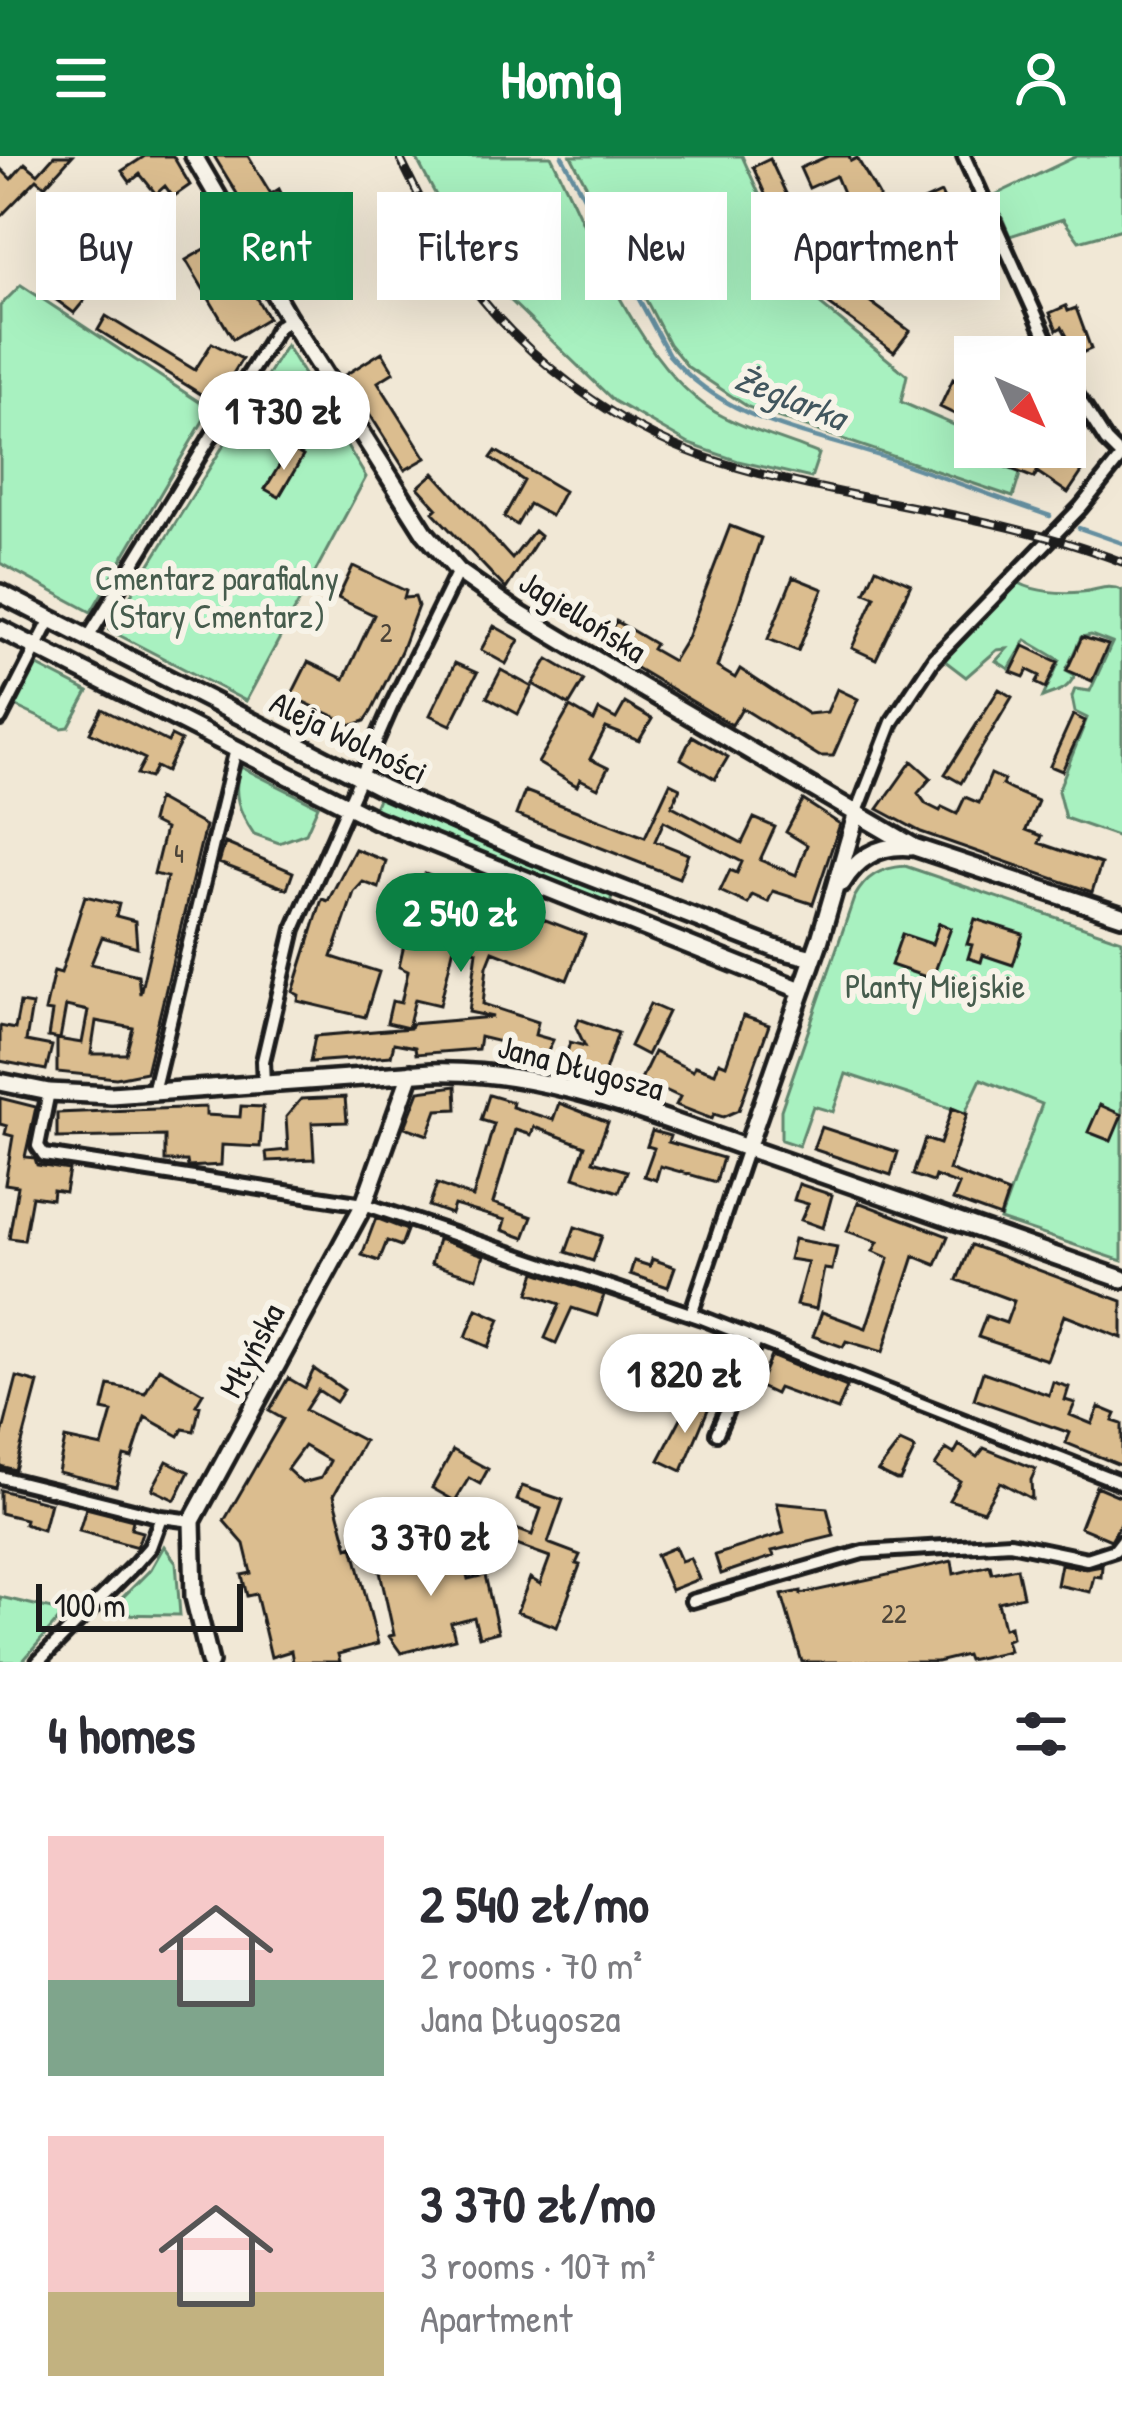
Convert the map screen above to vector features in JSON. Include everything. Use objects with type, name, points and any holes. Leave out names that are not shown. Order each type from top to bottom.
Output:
[{"type":"street","name":"Jagiellońska","points":[[194,156],[425,533],[458,571],[591,658],[914,847],[1122,916]]},
{"type":"street","points":[[964,156],[1045,336]]},
{"type":"street","points":[[88,638],[278,327],[290,319]]},
{"type":"street","points":[[691,1314],[831,904],[857,812],[892,722],[934,659],[1081,507],[1122,456],[1086,410]]},
{"type":"street","points":[[264,1084],[262,1060],[294,928],[346,805],[458,571]]},
{"type":"street","name":"Aleja Wolności","points":[[0,593],[360,778],[529,853],[777,949],[813,958]]},
{"type":"street","points":[[0,719],[51,619]]},
{"type":"street","name":"Aleja Wolności","points":[[0,629],[346,805],[801,990]]},
{"type":"street","points":[[152,1092],[236,749]]},
{"type":"street","points":[[831,904],[845,877],[861,860],[888,847],[914,847]]},
{"type":"street","points":[[671,940],[682,911]]},
{"type":"street","name":"Jana Długosza","points":[[0,1082],[49,1092],[152,1092],[410,1073],[472,1071],[528,1078],[747,1148],[1122,1279]]},
{"type":"street","name":"Młyńska","points":[[210,1662],[194,1597],[193,1521],[364,1204],[410,1073]]},
{"type":"street","points":[[49,1092],[38,1146],[44,1155],[364,1204],[691,1314],[1122,1483]]},
{"type":"street","points":[[716,1433],[757,1339]]},
{"type":"street","points":[[0,1477],[193,1521]]},
{"type":"street","points":[[38,1662],[136,1564],[150,1547],[161,1517]]},
{"type":"street","points":[[692,1601],[863,1552],[1010,1543],[1087,1559],[1115,1550],[1122,1541]]},
{"type":"green space","points":[[415,156],[551,156],[585,228],[585,300],[621,300],[662,363],[715,412],[819,454],[811,478],[689,444],[614,401],[510,300],[561,300],[561,192],[434,192]]},
{"type":"green space","points":[[571,156],[742,156],[758,192],[751,192],[751,300],[815,300],[907,375],[901,402],[954,425],[954,468],[1022,468],[1013,497],[748,407],[688,367],[669,344],[646,300],[727,300],[727,192],[590,192]]},
{"type":"green space","points":[[1077,156],[1122,156],[1122,229],[1079,241],[1063,219],[1010,236],[1000,212],[1000,193]]},
{"type":"green space","points":[[21,285],[36,295],[36,300],[44,300],[210,409],[91,612],[0,563],[0,306]]},
{"type":"green space","name":"Cmentarz parafialny (Stary Cmentarz)","points":[[286,345],[366,477],[246,701],[109,630]]},
{"type":"green space","points":[[1019,583],[1058,592],[1122,590],[1122,838],[1065,818],[1058,791],[1087,718],[1075,712],[1072,697],[1075,689],[1090,691],[1112,643],[1091,635],[1081,637],[1066,670],[1075,675],[1072,681],[1043,697],[1060,660],[1026,640],[1009,669],[996,661],[1007,649],[997,650],[966,677],[945,661],[954,645]]},
{"type":"green space","points":[[34,664],[88,692],[69,727],[17,707],[15,701]]},
{"type":"green space","points":[[241,767],[318,806],[306,833],[279,843],[254,834],[238,802]]},
{"type":"green space","points":[[379,796],[612,892],[610,907],[373,810]]},
{"type":"green space","name":"Planty Miejskie","points":[[905,866],[1122,940],[1122,1261],[1000,1220],[1042,1104],[981,1079],[965,1113],[846,1074],[833,1112],[813,1106],[799,1146],[781,1140],[781,1110],[854,898],[875,875]]},
{"type":"green space","points":[[164,1546],[176,1562],[180,1615],[106,1614],[151,1569]]},
{"type":"green space","points":[[0,1597],[65,1612],[22,1662],[0,1662]]},
{"type":"building","points":[[54,156],[72,156],[45,186],[37,179],[0,217],[0,168],[11,179],[25,163],[38,174]]},
{"type":"building","points":[[145,156],[173,156],[190,185],[176,195],[165,186],[154,192],[140,174],[130,182],[122,171]]},
{"type":"building","points":[[214,156],[248,156],[270,192],[236,192]]},
{"type":"building","points":[[828,156],[857,158],[877,192],[843,192],[836,176],[809,188],[800,168]]},
{"type":"building","points":[[770,159],[785,192],[764,192],[753,167]]},
{"type":"building","points":[[200,252],[200,284],[186,260]]},
{"type":"building","points":[[56,300],[85,300],[74,313]]},
{"type":"building","points":[[210,300],[258,300],[268,318],[233,339]]},
{"type":"building","points":[[868,300],[910,331],[894,352],[826,302]]},
{"type":"building","points":[[1066,306],[1068,311],[1076,308],[1091,349],[1086,351],[1086,336],[1067,336],[1062,327],[1057,330],[1050,313]]},
{"type":"building","points":[[106,316],[195,370],[212,343],[242,359],[215,403],[98,330]]},
{"type":"building","points":[[382,352],[394,372],[378,382],[426,458],[405,470],[345,375]]},
{"type":"building","points":[[953,379],[954,414],[940,407]]},
{"type":"building","points":[[290,448],[303,456],[279,497],[265,489]]},
{"type":"building","points":[[496,451],[564,491],[551,516],[529,504],[517,525],[504,517],[524,481],[491,458]]},
{"type":"building","points":[[1009,468],[1084,469],[1068,493],[1037,472],[1034,478]]},
{"type":"building","points":[[434,473],[512,559],[534,531],[540,536],[506,589],[433,512],[437,508],[418,487]]},
{"type":"building","points":[[730,526],[761,538],[717,667],[735,678],[740,669],[808,714],[827,712],[837,689],[858,699],[833,756],[819,756],[742,708],[732,725],[601,647],[616,621],[673,661],[687,638]]},
{"type":"building","points":[[353,566],[406,591],[404,598],[415,597],[418,606],[371,712],[365,721],[353,725],[291,696],[308,662],[344,679],[374,615],[338,598]]},
{"type":"building","points":[[876,568],[911,584],[876,659],[852,648],[875,596],[865,592]]},
{"type":"building","points":[[793,577],[823,589],[798,651],[768,639]]},
{"type":"building","points":[[494,626],[519,640],[506,664],[481,650]]},
{"type":"building","points":[[1082,637],[1108,645],[1092,681],[1067,670]]},
{"type":"building","points":[[1024,646],[1058,662],[1046,688],[1036,683],[1040,676],[1028,670],[1024,677],[1011,672]]},
{"type":"building","points":[[548,659],[584,680],[569,705],[533,684]]},
{"type":"building","points":[[455,663],[477,673],[451,725],[430,715]]},
{"type":"building","points":[[501,670],[532,687],[518,714],[487,697]]},
{"type":"building","points":[[999,689],[1012,697],[961,783],[945,774]]},
{"type":"building","points":[[625,703],[652,719],[639,741],[606,728],[590,759],[608,768],[598,788],[580,779],[577,786],[538,763],[570,707],[594,721],[599,710],[616,719]]},
{"type":"building","points":[[102,709],[168,742],[171,736],[181,741],[166,772],[156,767],[150,778],[137,774],[145,759],[90,732]]},
{"type":"building","points":[[1073,715],[1085,721],[1062,771],[1050,766]]},
{"type":"building","points":[[692,736],[728,757],[715,779],[681,759]]},
{"type":"building","points":[[912,761],[931,778],[918,793],[940,811],[942,807],[957,814],[965,797],[979,803],[991,774],[1004,780],[1002,785],[1038,801],[1026,830],[1042,836],[1039,843],[1101,864],[1092,892],[921,832],[878,809]]},
{"type":"building","points":[[670,783],[680,788],[672,806],[742,843],[754,818],[775,827],[760,860],[796,875],[807,845],[786,832],[803,800],[840,824],[813,904],[773,891],[768,902],[752,895],[748,904],[720,891],[730,870],[737,873],[742,862],[664,821],[655,841],[688,854],[679,878],[516,815],[525,791],[645,837]]},
{"type":"building","points":[[157,799],[205,826],[146,1072],[116,1078],[57,1072],[57,1039],[82,1043],[88,1011],[66,1006],[60,1039],[48,1037],[52,1012],[45,1011],[54,971],[61,973],[85,896],[119,904],[116,916],[135,921],[137,947],[102,937],[91,964],[138,975],[140,994],[167,877],[154,874],[165,829],[151,822]],"holes":[[[96,1021],[133,1028],[126,1054],[91,1054]]]},
{"type":"building","points":[[225,843],[293,872],[287,889],[219,863]]},
{"type":"building","points":[[355,849],[386,861],[379,888],[363,882],[354,892],[332,957],[379,972],[365,1017],[298,1001],[299,995],[293,992],[322,899],[328,901]]},
{"type":"building","points":[[425,874],[585,935],[567,980],[493,951],[487,966],[483,1004],[538,1022],[535,1035],[553,1040],[542,1065],[510,1058],[513,1045],[480,1037],[478,1049],[416,1054],[415,1047],[394,1043],[391,1056],[310,1062],[315,1036],[410,1028],[411,1024],[493,1017],[469,1012],[477,951],[455,942],[440,1005],[415,999],[408,1028],[387,1023],[392,1001],[401,1003],[408,971],[399,967],[407,932],[399,930],[404,910],[408,898],[415,901]]},
{"type":"building","points":[[975,919],[1023,934],[1013,965],[983,955],[981,962],[968,958]]},
{"type":"building","points":[[939,923],[951,928],[932,979],[891,965],[902,934],[932,944]]},
{"type":"building","points":[[20,1003],[32,1005],[26,1041],[52,1046],[46,1070],[0,1061],[0,1026],[15,1029]]},
{"type":"building","points":[[650,1004],[668,1012],[647,1055],[630,1046]]},
{"type":"building","points":[[743,1016],[769,1025],[739,1110],[723,1117],[714,1114],[712,1119],[676,1105],[680,1097],[641,1079],[654,1052],[693,1071],[695,1066],[715,1073],[719,1062],[726,1065]]},
{"type":"building","points":[[579,1019],[618,1033],[602,1080],[562,1070],[570,1042],[585,1046],[576,1027]]},
{"type":"building","points":[[456,1086],[457,1109],[437,1110],[428,1135],[405,1127],[419,1091]]},
{"type":"building","points":[[489,1095],[553,1120],[559,1103],[608,1122],[593,1161],[627,1171],[619,1192],[574,1177],[585,1146],[534,1127],[531,1135],[515,1130],[493,1203],[532,1217],[524,1238],[502,1230],[505,1220],[454,1205],[451,1214],[429,1206],[437,1184],[473,1197],[494,1124],[481,1120]]},
{"type":"building","points":[[345,1097],[347,1122],[312,1123],[314,1159],[267,1161],[266,1152],[288,1150],[286,1117],[301,1099]]},
{"type":"building","points":[[0,1098],[36,1107],[25,1157],[35,1158],[37,1165],[69,1170],[65,1192],[53,1190],[52,1199],[32,1196],[24,1240],[9,1238],[18,1186],[5,1184],[13,1136],[5,1134],[7,1126],[0,1124]]},
{"type":"building","points":[[1100,1105],[1122,1115],[1111,1141],[1088,1132]]},
{"type":"building","points":[[241,1106],[263,1107],[260,1147],[222,1145],[221,1165],[188,1167],[187,1161],[165,1161],[165,1136],[57,1138],[57,1113],[206,1107],[206,1115],[240,1117]]},
{"type":"building","points":[[952,1108],[967,1114],[949,1170],[1008,1193],[1000,1217],[953,1200],[959,1185],[935,1176],[933,1182],[913,1175],[925,1139],[940,1144]]},
{"type":"building","points":[[821,1127],[898,1152],[891,1175],[813,1149]]},
{"type":"building","points":[[652,1131],[670,1136],[668,1142],[723,1158],[716,1182],[660,1166],[656,1180],[644,1176],[654,1148],[647,1146]]},
{"type":"building","points":[[799,1184],[832,1195],[823,1228],[801,1220],[808,1204],[794,1200]]},
{"type":"building","points":[[858,1202],[948,1236],[936,1265],[914,1256],[883,1352],[846,1341],[843,1347],[813,1336],[822,1312],[866,1328],[889,1258],[873,1251],[878,1242],[847,1231]]},
{"type":"building","points":[[376,1218],[407,1230],[401,1246],[387,1241],[379,1261],[362,1255]]},
{"type":"building","points":[[575,1227],[602,1236],[593,1261],[566,1252]]},
{"type":"building","points":[[438,1239],[484,1255],[477,1278],[431,1264]]},
{"type":"building","points":[[794,1239],[837,1247],[832,1270],[824,1269],[816,1309],[796,1305],[808,1262],[789,1259]]},
{"type":"building","points":[[971,1245],[1122,1301],[1122,1338],[1064,1315],[1047,1360],[978,1337],[986,1316],[1006,1323],[1014,1301],[957,1280]]},
{"type":"building","points":[[652,1259],[675,1267],[668,1287],[630,1274],[634,1261],[650,1266]]},
{"type":"building","points":[[536,1272],[604,1295],[597,1316],[572,1308],[556,1343],[545,1338],[560,1304],[529,1293]]},
{"type":"building","points":[[477,1309],[500,1319],[489,1347],[466,1337]]},
{"type":"building","points":[[721,1337],[744,1346],[725,1389],[705,1382]]},
{"type":"building","points":[[771,1356],[847,1387],[838,1410],[778,1388],[775,1394],[758,1386]]},
{"type":"building","points":[[159,1368],[203,1393],[196,1405],[200,1406],[194,1431],[183,1429],[179,1436],[145,1417],[132,1458],[124,1456],[116,1486],[58,1472],[65,1439],[102,1447],[112,1412],[103,1410],[109,1385],[145,1393]]},
{"type":"building","points":[[314,1369],[344,1390],[336,1402],[318,1390],[305,1410],[364,1441],[334,1495],[348,1548],[353,1546],[378,1644],[338,1654],[340,1662],[293,1662],[291,1651],[271,1657],[256,1594],[247,1596],[242,1575],[251,1573],[244,1544],[224,1521],[283,1419],[269,1411],[288,1378],[305,1388]],"holes":[[[304,1446],[330,1461],[321,1478],[302,1483],[287,1469]]]},
{"type":"building","points":[[983,1372],[1049,1395],[1053,1382],[1069,1387],[1065,1400],[1075,1403],[1070,1415],[1092,1424],[1099,1407],[1116,1414],[1113,1421],[1122,1424],[1122,1466],[1066,1443],[1070,1433],[974,1399]]},
{"type":"building","points":[[17,1377],[38,1383],[15,1470],[0,1466],[0,1443]]},
{"type":"building","points":[[691,1399],[709,1407],[682,1471],[659,1460]]},
{"type":"building","points":[[900,1442],[915,1449],[896,1480],[878,1471]]},
{"type":"building","points":[[959,1445],[977,1457],[984,1448],[1036,1469],[1032,1499],[1000,1482],[983,1511],[949,1500],[960,1481],[935,1466],[946,1449],[954,1454]]},
{"type":"building","points":[[453,1450],[488,1469],[480,1484],[469,1478],[455,1501],[432,1488]]},
{"type":"building","points":[[167,1461],[189,1472],[175,1500],[152,1489]]},
{"type":"building","points":[[522,1486],[563,1500],[548,1543],[580,1555],[557,1627],[517,1612],[530,1578],[540,1584],[550,1557],[472,1529],[478,1515],[532,1535],[541,1509],[517,1500]]},
{"type":"building","points":[[1096,1486],[1122,1497],[1122,1521],[1111,1540],[1080,1527]]},
{"type":"building","points":[[0,1490],[50,1503],[43,1530],[24,1524],[25,1519],[0,1513]]},
{"type":"building","points":[[777,1503],[827,1508],[834,1536],[772,1551],[774,1556],[721,1574],[715,1555],[784,1533]]},
{"type":"building","points":[[86,1508],[133,1520],[131,1529],[142,1532],[137,1547],[79,1531]]},
{"type":"building","points":[[425,1540],[433,1575],[465,1567],[468,1579],[485,1575],[498,1632],[479,1637],[474,1617],[451,1623],[455,1639],[401,1653],[389,1636],[394,1635],[377,1558],[387,1549]]},
{"type":"building","points":[[675,1547],[681,1561],[690,1558],[699,1579],[671,1590],[656,1555]]},
{"type":"building","points":[[952,1561],[954,1574],[990,1565],[992,1573],[1017,1568],[1023,1596],[998,1602],[1004,1628],[1010,1626],[1009,1651],[937,1662],[802,1662],[782,1595]]},
{"type":"building","points":[[1061,1564],[1086,1569],[1102,1566],[1101,1577],[1094,1576],[1090,1592],[1057,1585]]},
{"type":"waterway","name":"Żeglarka","points":[[562,156],[669,355],[693,379],[719,398],[777,425],[1050,516]]},
{"type":"waterway","name":"Żeglarka","points":[[1079,528],[1122,543]]},
{"type":"railway","points":[[399,156],[450,254],[493,312],[546,364],[638,427],[704,457],[756,473],[1019,530],[1122,562]]}]
